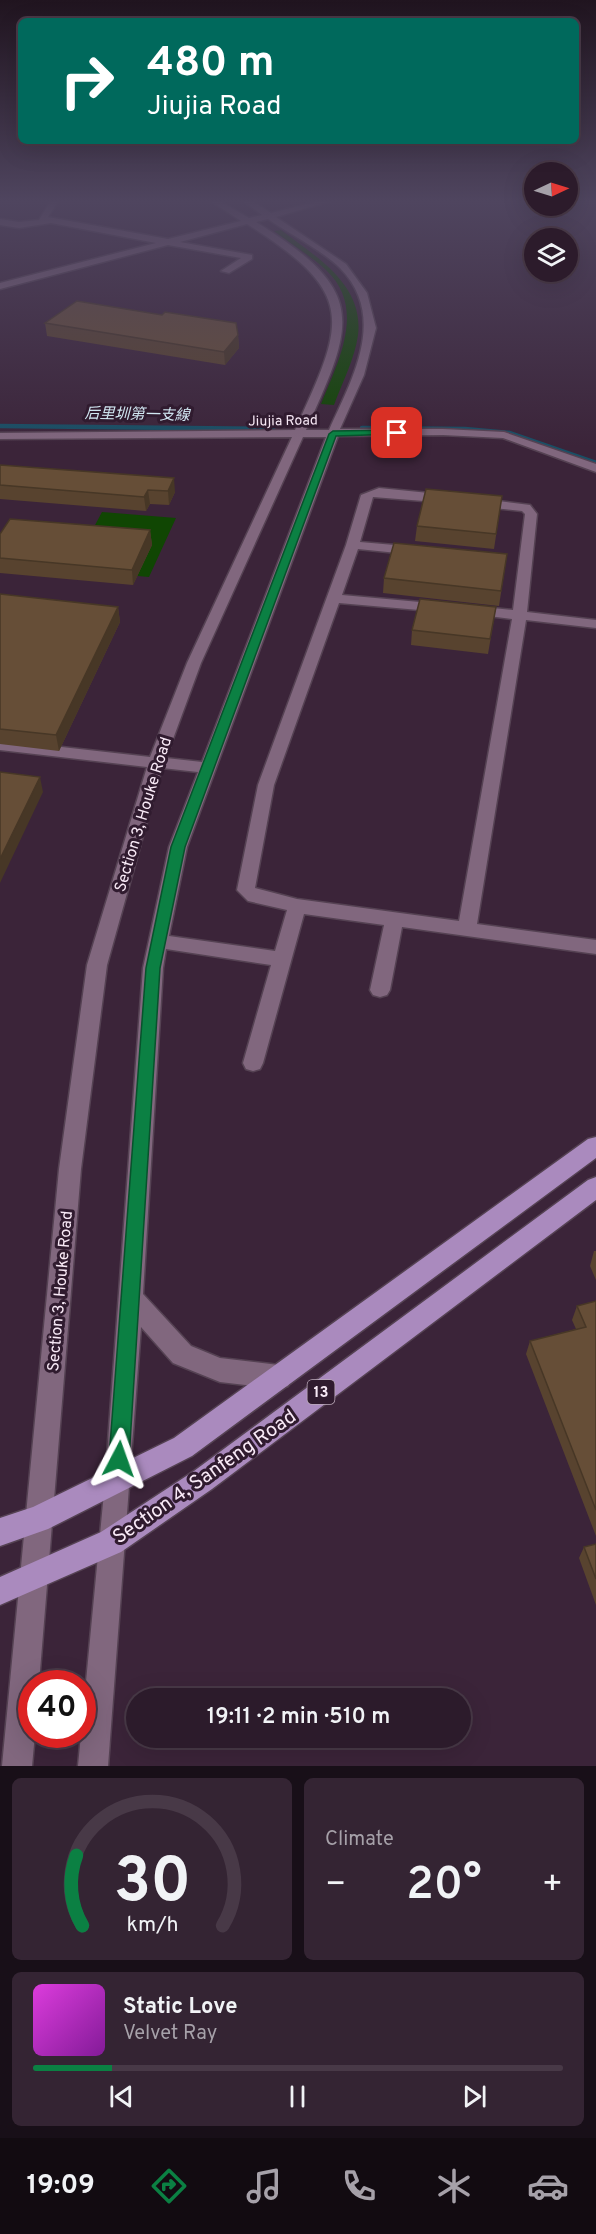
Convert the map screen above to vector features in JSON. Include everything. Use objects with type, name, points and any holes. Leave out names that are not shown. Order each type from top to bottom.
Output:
[{"type":"main road","name":"Section 4, Sanfeng Road","points":[[0,1532],[38,1519],[118,1482],[183,1448],[596,1146]]},
{"type":"main road","name":"Section 4, Sanfeng Road","points":[[0,1591],[111,1542],[203,1480],[596,1187]]},
{"type":"street","name":"Section 3, Houke Road","points":[[17,1766],[70,1169],[97,965],[156,762],[195,663],[327,372],[339,326],[333,294],[324,282]]},
{"type":"street","points":[[93,1766],[118,1482],[153,968],[178,847],[333,434],[359,375],[372,328],[362,293],[355,282]]},
{"type":"street","name":"Jiujia Road","points":[[0,436],[443,432],[504,435],[596,468]]},
{"type":"street","points":[[467,928],[520,615],[519,561],[531,514],[526,508],[379,492],[367,495],[353,545],[266,785],[246,890],[254,896],[297,906],[596,947]]},
{"type":"street","points":[[353,545],[433,553]]},
{"type":"street","points":[[333,598],[596,624]]},
{"type":"street","points":[[0,745],[206,768]]},
{"type":"street","points":[[254,1063],[297,906]]},
{"type":"street","points":[[380,990],[394,919]]},
{"type":"street","points":[[158,941],[282,959]]},
{"type":"street","points":[[130,1297],[182,1354],[220,1370],[279,1377]]},
{"type":"green space","points":[[336,282],[343,282],[353,301],[358,317],[358,335],[351,361],[334,405],[321,404],[335,371],[345,336],[347,318],[345,301]]},
{"type":"green space","points":[[102,512],[176,518],[149,577],[71,570]]},
{"type":"building","points":[[77,301],[162,315],[165,312],[236,323],[238,335],[224,352],[45,323]]},
{"type":"building","points":[[0,465],[174,478],[168,491],[148,490],[144,497],[0,485]]},
{"type":"building","points":[[426,489],[502,496],[496,534],[417,526]]},
{"type":"building","points":[[10,519],[150,530],[132,570],[0,558],[0,534]]},
{"type":"building","points":[[394,543],[507,554],[501,591],[384,578]]},
{"type":"building","points":[[0,594],[118,607],[56,735],[0,729]]},
{"type":"building","points":[[420,599],[496,607],[490,639],[412,630]]},
{"type":"building","points":[[0,772],[40,777],[0,859]]},
{"type":"building","points":[[596,1301],[596,1510],[530,1341],[586,1327],[577,1306]]},
{"type":"building","points":[[596,1544],[596,1579],[584,1547]]},
{"type":"waterway","name":"后里圳第一支線","points":[[0,426],[273,429]]},
{"type":"waterway","name":"后里圳第一支線","points":[[362,428],[465,429],[510,433],[596,463]]},
{"type":"route","points":[[119,1459],[153,968],[178,847],[333,434],[397,433]]}]
